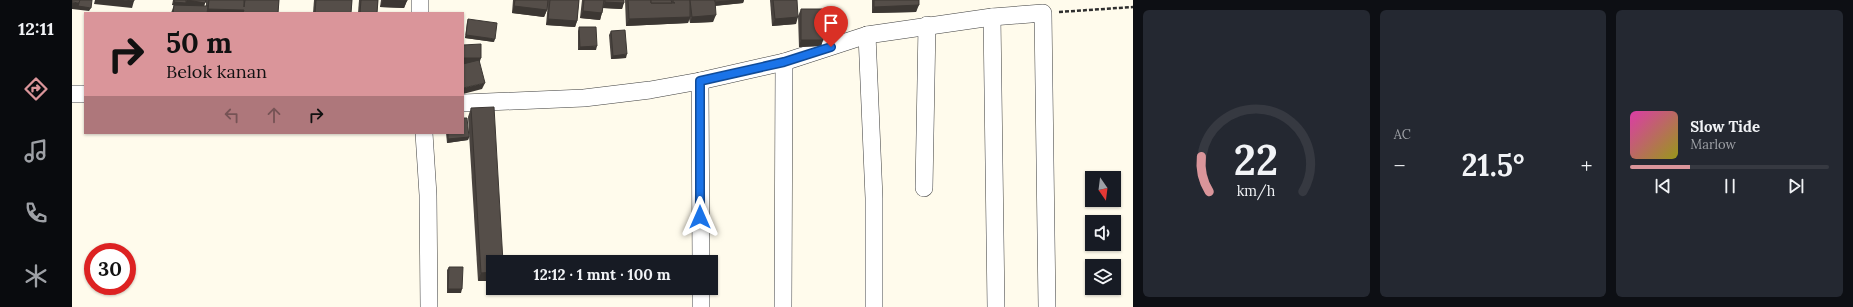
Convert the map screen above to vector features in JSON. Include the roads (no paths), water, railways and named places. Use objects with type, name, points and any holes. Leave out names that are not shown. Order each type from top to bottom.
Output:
[{"type":"street","points":[[420,0],[420,12]]},
{"type":"street","points":[[464,103],[584,98],[650,90],[700,81],[784,62],[867,35],[992,17],[1012,7],[1043,13],[1047,307]]},
{"type":"street","points":[[992,17],[996,307]]},
{"type":"street","points":[[924,188],[927,26]]},
{"type":"street","points":[[867,35],[874,198],[874,307]]},
{"type":"street","points":[[783,307],[784,62]]},
{"type":"street","points":[[700,81],[701,255]]},
{"type":"street","points":[[72,94],[84,94]]},
{"type":"street","points":[[424,134],[428,195],[429,307]]},
{"type":"street","points":[[701,295],[701,307]]}]
